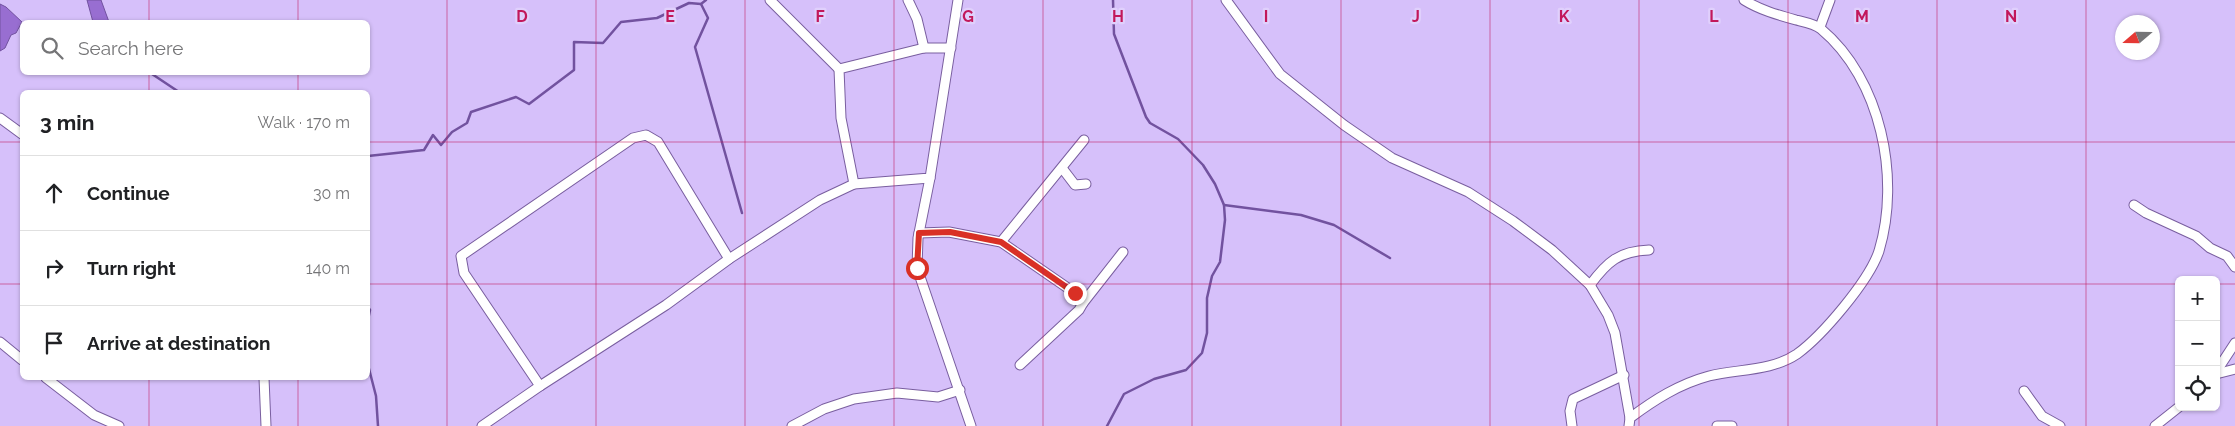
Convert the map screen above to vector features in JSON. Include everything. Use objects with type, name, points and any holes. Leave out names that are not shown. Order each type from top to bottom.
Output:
[{"type":"street","points":[[770,0],[839,69],[841,118],[854,184]]},
{"type":"street","points":[[908,0],[920,26],[924,48]]},
{"type":"street","points":[[958,0],[952,48],[919,233],[917,268],[971,426]]},
{"type":"street","points":[[1226,0],[1274,69],[1344,125],[1392,158],[1468,192],[1513,221],[1552,250],[1590,285],[1608,314],[1615,332],[1624,375],[1630,422]]},
{"type":"street","points":[[1630,422],[1657,398],[1680,387],[1706,377],[1780,362],[1795,355],[1811,343],[1842,310],[1868,272],[1878,252],[1888,182],[1882,133],[1862,81],[1846,54],[1820,27],[1757,8],[1744,0]]},
{"type":"street","points":[[1820,27],[1830,0]]},
{"type":"street","points":[[839,69],[924,48],[952,48]]},
{"type":"street","points":[[0,118],[20,133]]},
{"type":"street","points":[[540,386],[464,273],[461,256],[464,252],[632,138],[646,135],[658,142],[729,259]]},
{"type":"street","points":[[1001,242],[1084,140]]},
{"type":"street","points":[[1062,168],[1075,185],[1086,184]]},
{"type":"street","points":[[482,426],[540,386],[666,305],[729,259],[820,200],[854,184],[930,178]]},
{"type":"street","points":[[2134,204],[2146,213],[2196,236],[2210,248],[2227,256],[2235,266]]},
{"type":"street","points":[[919,233],[950,232],[1001,242],[1075,293],[1083,303]]},
{"type":"street","points":[[1590,285],[1600,272],[1622,254],[1649,250]]},
{"type":"street","points":[[1020,365],[1079,310],[1123,252]]},
{"type":"street","points":[[0,342],[20,358]]},
{"type":"street","points":[[2220,367],[2235,343]]},
{"type":"street","points":[[2220,372],[2235,369]]},
{"type":"street","points":[[1572,426],[1570,411],[1573,399],[1624,375]]},
{"type":"street","points":[[49,380],[94,415],[119,426]]},
{"type":"street","points":[[264,380],[266,426]]},
{"type":"street","points":[[792,426],[824,409],[854,399],[897,393],[938,397],[960,390]]},
{"type":"street","points":[[2024,391],[2042,416],[2060,426]]},
{"type":"street","points":[[2154,426],[2175,410]]},
{"type":"street","points":[[1717,426],[1732,426]]},
{"type":"shaded area","points":[[87,0],[101,0],[108,20],[92,20]]},
{"type":"shaded area","points":[[0,4],[20,20],[20,26],[16,33],[11,35],[5,48],[0,51]]},
{"type":"waterway","points":[[370,156],[424,150],[433,135],[441,145],[452,132],[467,123],[471,112],[516,97],[529,104],[574,70],[574,42],[603,43],[621,22],[657,18],[689,3],[701,4],[706,0]]},
{"type":"waterway","points":[[1107,426],[1124,394],[1154,379],[1186,370],[1202,353],[1207,333],[1207,298],[1212,276],[1220,262],[1225,220],[1224,205],[1215,184],[1203,165],[1178,139],[1150,123],[1146,117],[1114,34],[1113,0]]},
{"type":"waterway","points":[[701,4],[708,18],[695,47],[742,213]]},
{"type":"waterway","points":[[154,75],[176,90]]},
{"type":"waterway","points":[[1224,205],[1301,215],[1334,225],[1390,258]]},
{"type":"waterway","points":[[370,373],[376,396],[378,426]]},
{"type":"route","points":[[917,268],[916,254],[919,233],[950,232],[1001,242],[1075,293]]}]
